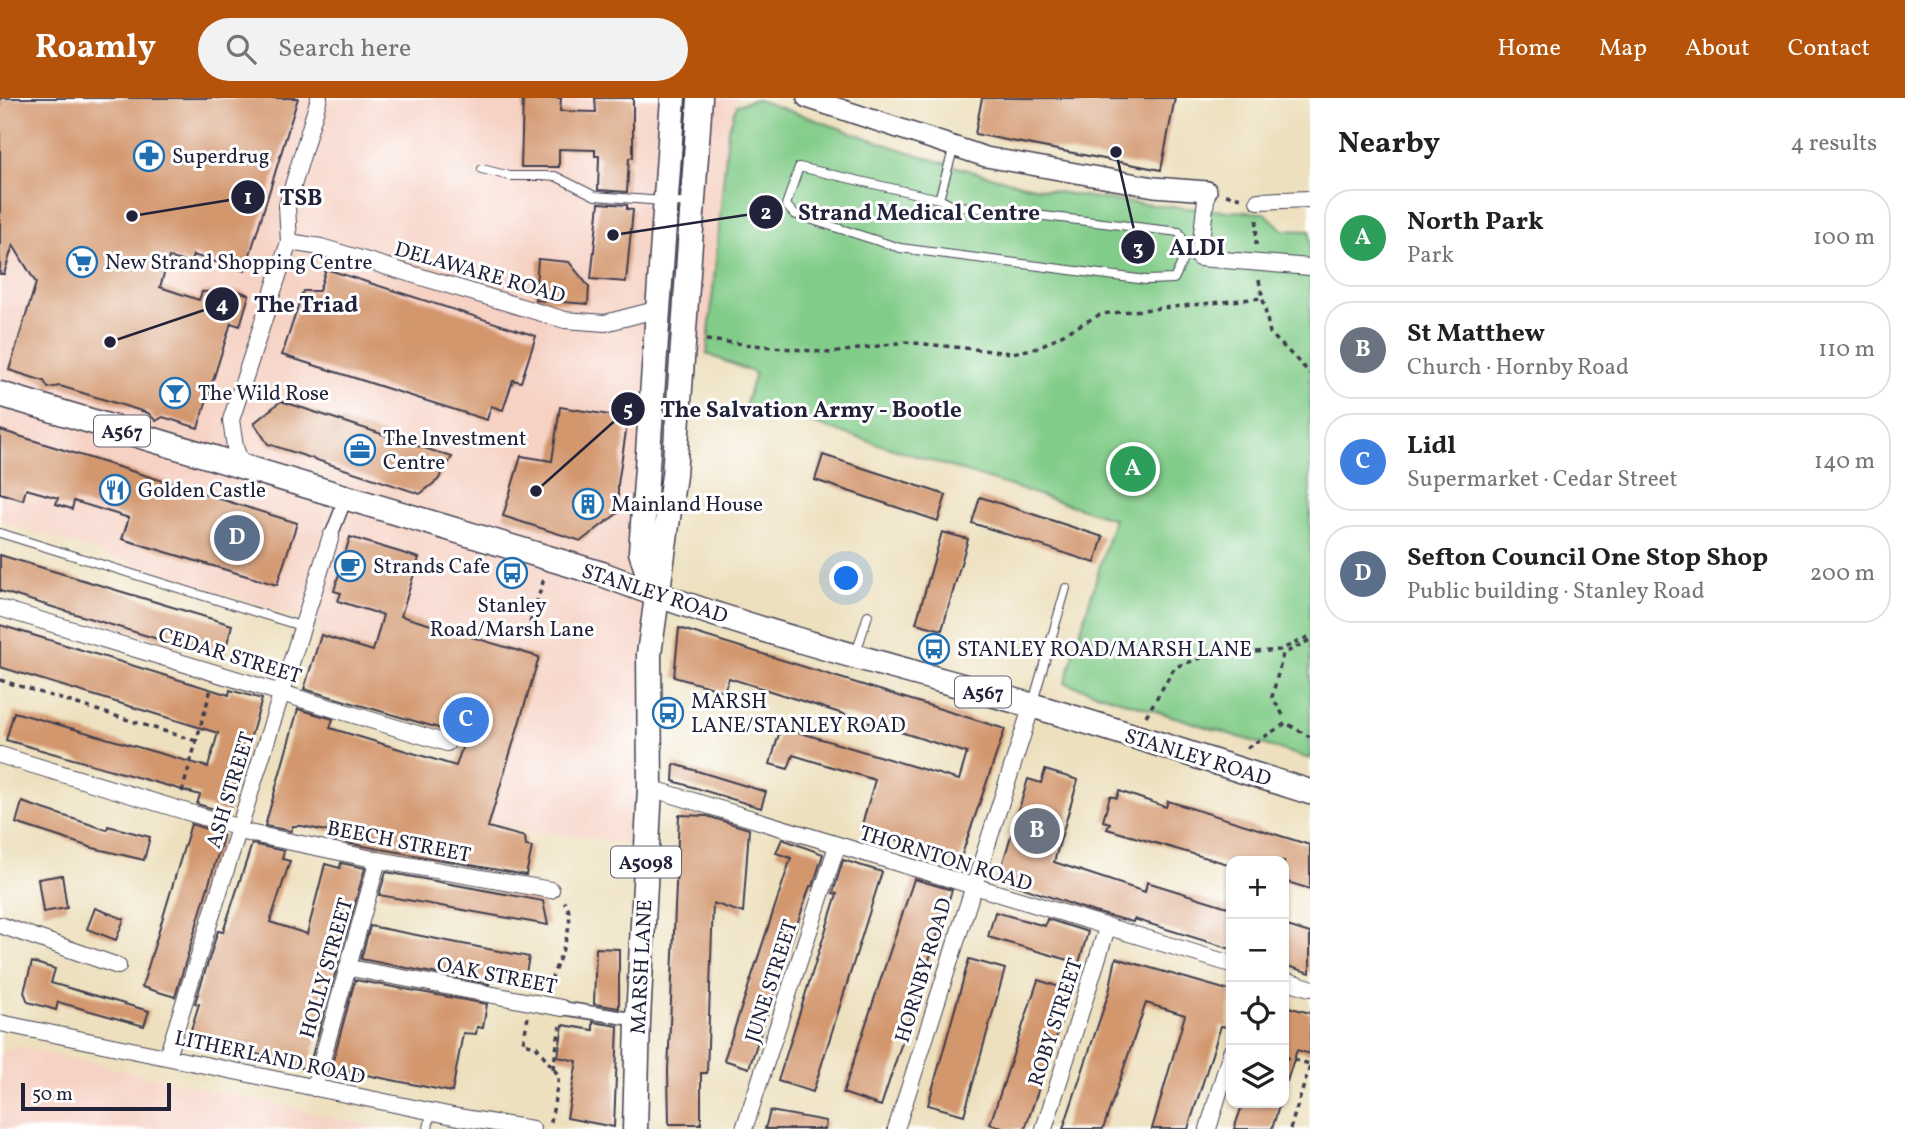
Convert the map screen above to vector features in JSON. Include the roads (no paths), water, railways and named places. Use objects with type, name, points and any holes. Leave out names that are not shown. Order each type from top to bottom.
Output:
[{"type":"main road","name":"MARSH LANE","points":[[655,595],[641,552],[673,98]]},
{"type":"main road","name":"MARSH LANE","points":[[635,1129],[650,788],[648,669],[655,595],[664,562],[668,528],[701,98]]},
{"type":"main road","name":"STANLEY ROAD","points":[[0,394],[602,575],[655,595],[855,656],[1032,705],[1310,792]]},
{"type":"street","points":[[243,469],[235,447],[231,420],[289,242],[287,206],[319,98]]},
{"type":"street","points":[[807,98],[986,157],[1154,187],[1207,191],[1199,257],[1310,267]]},
{"type":"street","points":[[1258,201],[1310,199]]},
{"type":"street","name":"DELAWARE ROAD","points":[[289,242],[321,247],[565,320],[606,323],[659,309]]},
{"type":"street","points":[[331,536],[345,499]]},
{"type":"street","name":"ASH STREET","points":[[167,1057],[331,536]]},
{"type":"street","name":"CEDAR STREET","points":[[0,608],[447,743]]},
{"type":"street","name":"HORNBY ROAD","points":[[896,1129],[971,887],[1032,705]]},
{"type":"street","name":"BEECH STREET","points":[[0,755],[240,829],[378,860],[551,890]]},
{"type":"street","name":"THORNTON ROAD","points":[[650,788],[1226,963]]},
{"type":"street","name":"JUNE STREET","points":[[744,1129],[837,846]]},
{"type":"street","name":"HOLLY STREET","points":[[314,1088],[378,860]]},
{"type":"street","points":[[0,925],[118,966]]},
{"type":"street","name":"ROBY STREET","points":[[1044,1129],[1107,928]]},
{"type":"street","name":"OAK STREET","points":[[349,968],[537,1004],[638,1020]]},
{"type":"street","points":[[1289,982],[1310,988]]},
{"type":"street","name":"LITHERLAND ROAD","points":[[0,1023],[431,1111],[457,1123],[532,1129]]},
{"type":"street","points":[[1208,1129],[1226,1069]]},
{"type":"lane","points":[[939,199],[954,147]]},
{"type":"lane","points":[[799,167],[939,199],[951,205],[1179,232],[1186,244],[1184,257],[1174,279],[1146,281],[900,248],[794,214],[786,205],[799,167]]},
{"type":"lane","points":[[482,169],[510,176],[555,176],[595,196],[693,203]]},
{"type":"lane","points":[[0,533],[304,627]]},
{"type":"lane","points":[[1032,705],[1066,588]]},
{"type":"lane","points":[[855,656],[868,615]]},
{"type":"lane","points":[[428,1129],[431,1111]]},
{"type":"place","name":"ALDI","points":[[1116,152]]},
{"type":"place","name":"Superdrug","points":[[149,156]]},
{"type":"place","name":"TSB","points":[[132,216]]},
{"type":"place","name":"Strand Medical Centre","points":[[613,235]]},
{"type":"place","name":"New Strand Shopping Centre","points":[[82,262]]},
{"type":"place","name":"The Triad","points":[[110,342]]},
{"type":"place","name":"The Wild Rose","points":[[175,393]]},
{"type":"place","name":"The Investment Centre","points":[[360,450]]},
{"type":"place","name":"North Park","points":[[1133,469]]},
{"type":"place","name":"Golden Castle","points":[[115,490]]},
{"type":"place","name":"The Salvation Army - Bootle","points":[[536,491]]},
{"type":"place","name":"Mainland House","points":[[588,504]]},
{"type":"place","name":"Sefton Council One Stop Shop","points":[[237,538]]},
{"type":"place","name":"Strands Cafe","points":[[350,566]]},
{"type":"place","name":"Stanley Road/Marsh Lane","points":[[512,573]]},
{"type":"place","name":"STANLEY ROAD/MARSH LANE","points":[[934,649]]},
{"type":"place","name":"MARSH LANE/STANLEY ROAD","points":[[668,713]]},
{"type":"place","name":"Lidl","points":[[466,720]]},
{"type":"place","name":"St Matthew","points":[[1037,831]]}]
